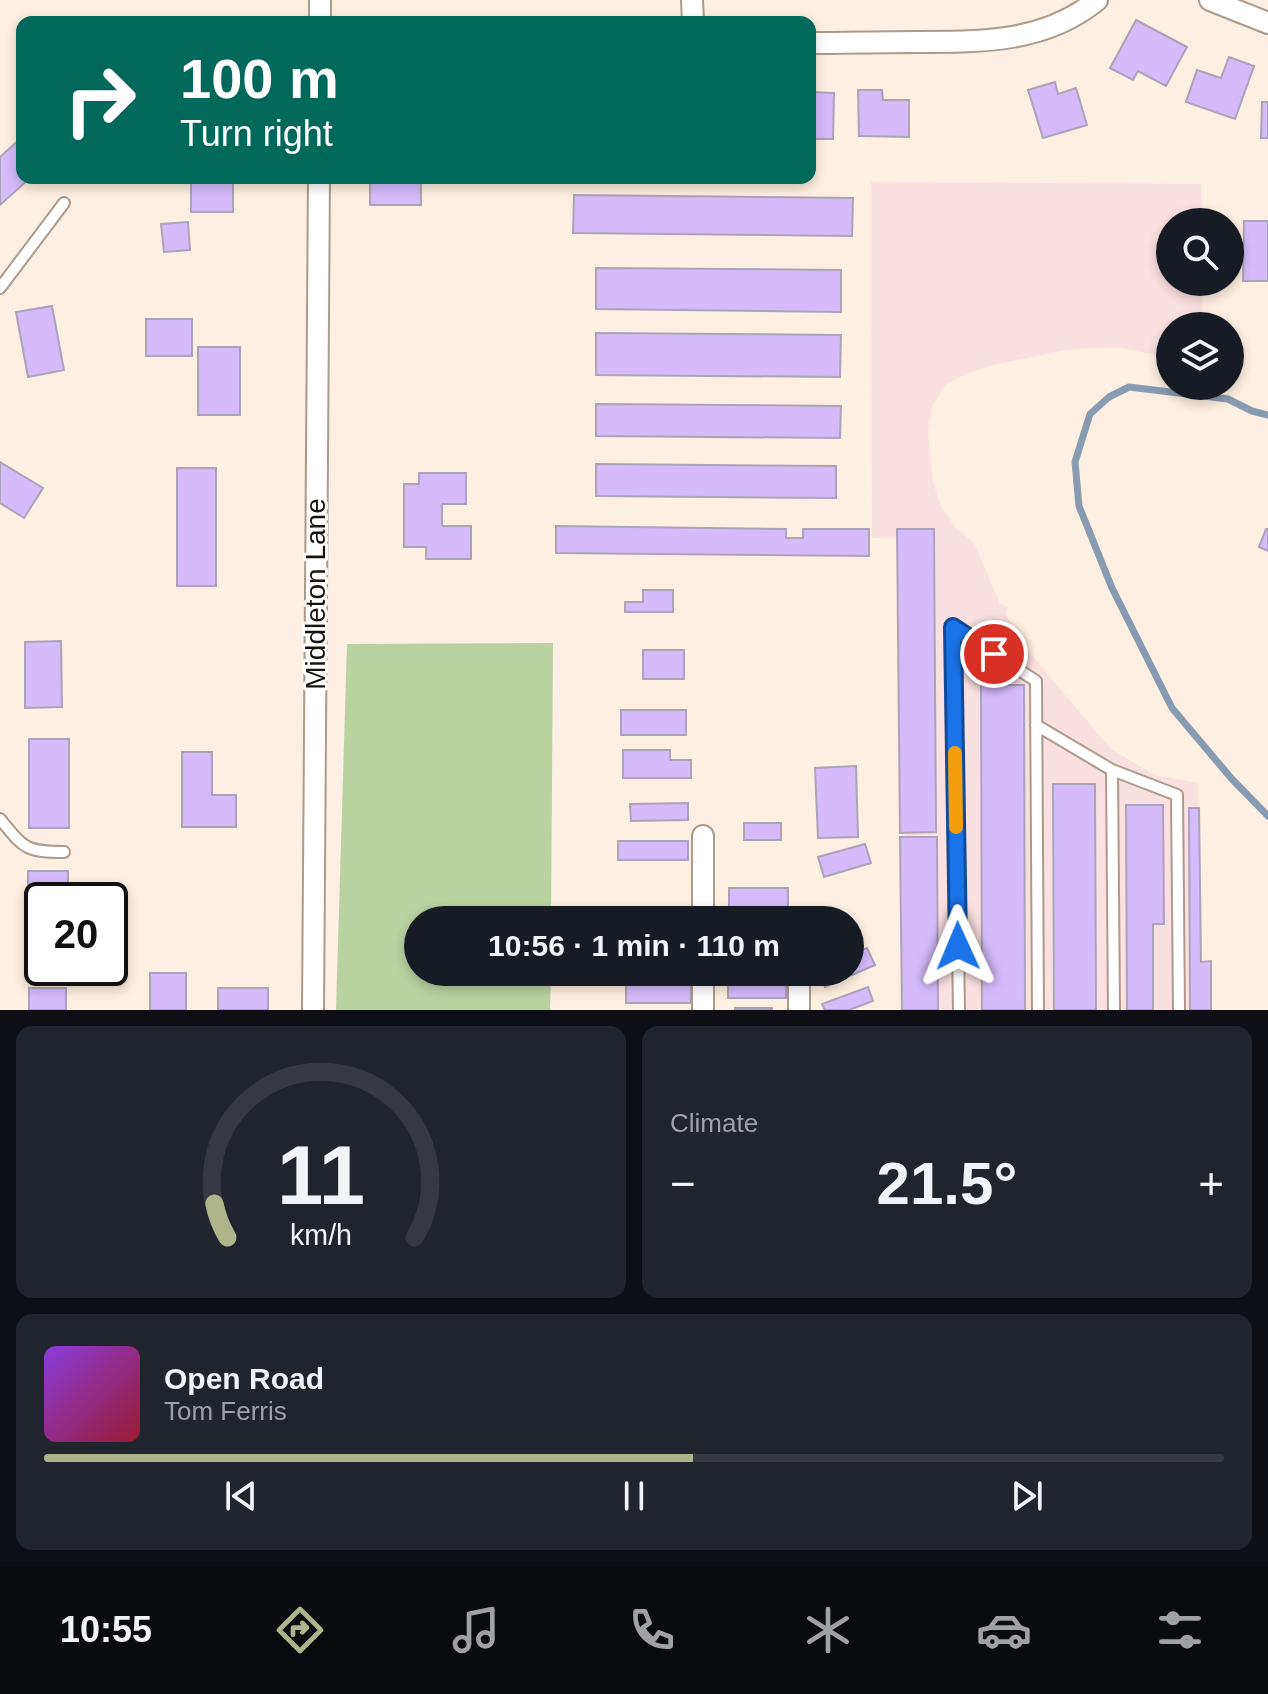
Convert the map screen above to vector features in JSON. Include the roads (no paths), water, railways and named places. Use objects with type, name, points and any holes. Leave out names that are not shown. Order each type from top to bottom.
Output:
[{"type":"street","points":[[816,43],[995,41],[1058,24],[1083,12],[1097,0]]},
{"type":"street","points":[[1210,0],[1268,23]]},
{"type":"street","name":"Middleton Lane","points":[[313,1010],[319,184]]},
{"type":"street","points":[[703,836],[703,906]]},
{"type":"street","points":[[703,986],[703,1010]]},
{"type":"street","points":[[799,986],[799,1010]]},
{"type":"lane","points":[[0,288],[64,203]]},
{"type":"lane","points":[[959,1010],[953,627],[1036,681],[1038,1010]]},
{"type":"lane","points":[[1036,725],[1112,770],[1177,795],[1179,1010]]},
{"type":"lane","points":[[1112,770],[1114,1010]]},
{"type":"lane","points":[[0,819],[30,850],[64,852]]},
{"type":"waterway","points":[[1268,415],[1228,399],[1129,387],[1109,397],[1090,414],[1075,462],[1079,506],[1112,588],[1172,708],[1231,778],[1268,816]]}]
